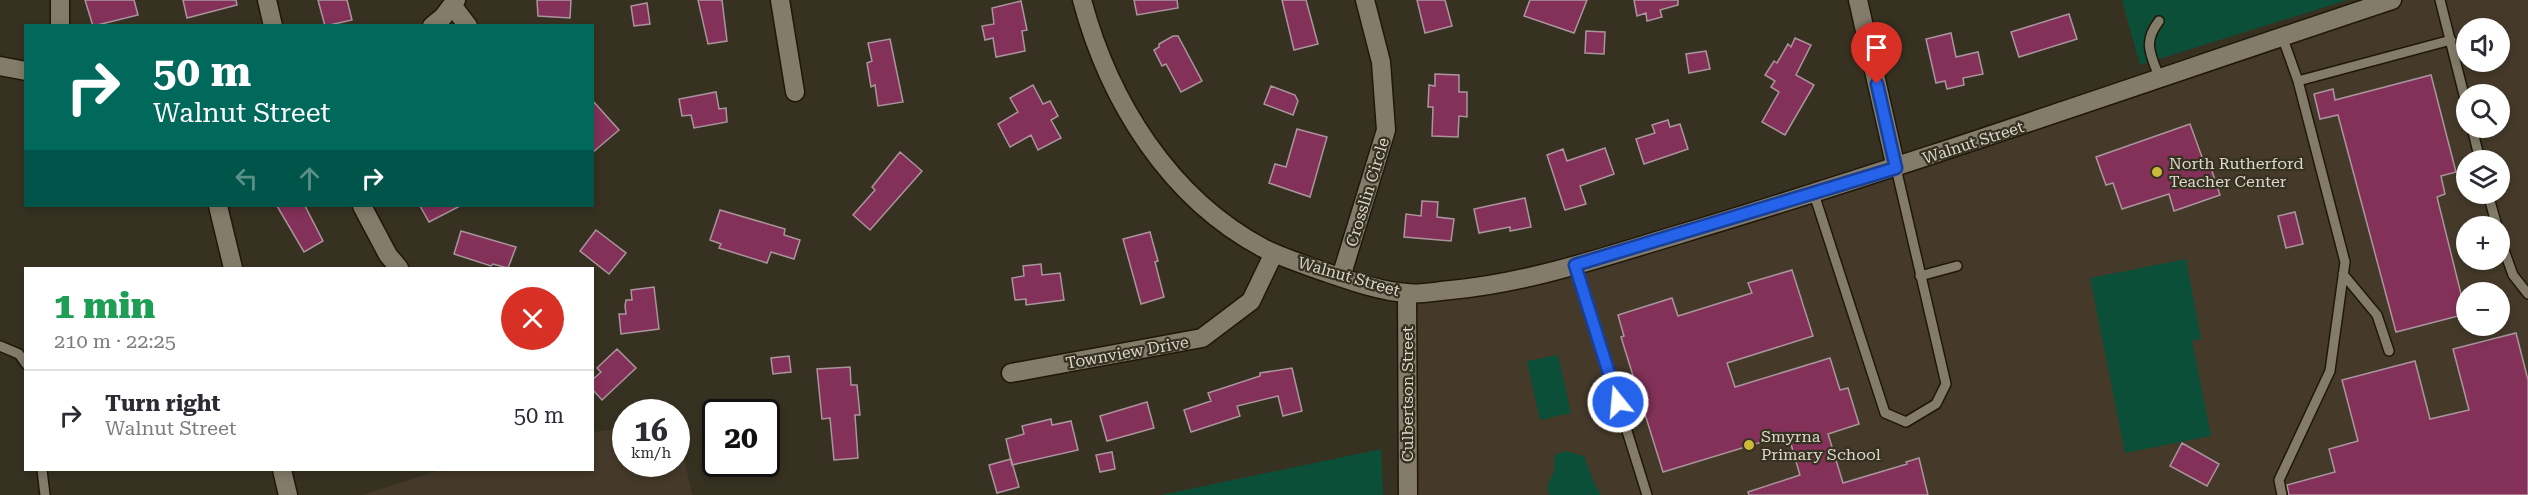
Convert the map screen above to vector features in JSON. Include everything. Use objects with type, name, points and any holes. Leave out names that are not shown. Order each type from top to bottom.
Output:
[{"type":"street","points":[[60,0],[60,24]]},
{"type":"street","points":[[267,0],[273,24]]},
{"type":"street","points":[[780,0],[795,92]]},
{"type":"street","name":"Walnut Street","points":[[1082,0],[1091,33],[1114,91],[1173,177],[1215,217],[1274,253],[1341,278],[1407,294],[1491,286],[1575,265],[1814,194],[2392,0]]},
{"type":"street","name":"Crosslin Circle","points":[[1341,278],[1386,129],[1381,62],[1365,0]]},
{"type":"street","points":[[1858,0],[1896,168]]},
{"type":"street","points":[[434,24],[454,3],[467,24]]},
{"type":"street","points":[[0,66],[24,71]]},
{"type":"street","points":[[218,207],[233,267]]},
{"type":"street","points":[[363,207],[388,255],[398,267]]},
{"type":"street","name":"Townview Drive","points":[[1011,373],[1202,338],[1251,302],[1274,253]]},
{"type":"street","name":"Culbertson Street","points":[[1407,294],[1408,495]]},
{"type":"street","points":[[282,471],[288,495]]},
{"type":"lane","points":[[2440,0],[2461,84]]},
{"type":"lane","points":[[2159,21],[2148,35],[2149,49],[2160,79]]},
{"type":"lane","points":[[2282,36],[2298,81],[2345,262],[2330,371],[2279,480],[2282,495]]},
{"type":"lane","points":[[2298,81],[2451,40]]},
{"type":"lane","points":[[1814,194],[1885,413],[1906,422],[1936,404],[1946,384],[1896,168]]},
{"type":"lane","points":[[1575,265],[1647,495]]},
{"type":"lane","points":[[1920,276],[1957,266]]},
{"type":"lane","points":[[2510,266],[2513,274],[2528,294]]},
{"type":"lane","points":[[2343,274],[2377,315],[2389,351]]},
{"type":"lane","points":[[0,346],[19,354],[24,361]]},
{"type":"lane","points":[[42,471],[45,495]]},
{"type":"shaded area","points":[[2392,0],[2528,0],[2528,495],[1408,495],[1407,294],[1491,286]]},
{"type":"shaded area","points":[[612,430],[612,477],[688,477],[692,495],[363,495],[437,471],[594,471],[594,432]]},
{"type":"green space","points":[[2122,0],[2347,0],[2140,65]]},
{"type":"green space","points":[[2186,259],[2201,339],[2192,341],[2211,436],[2125,453],[2090,278]]},
{"type":"green space","points":[[1558,355],[1571,413],[1540,420],[1527,361]]},
{"type":"green space","points":[[1381,449],[1383,495],[1161,495]]},
{"type":"green space","points":[[1565,451],[1584,456],[1601,495],[1549,495],[1547,486],[1554,471],[1555,455]]},
{"type":"building","points":[[85,0],[134,0],[138,15],[92,24]]},
{"type":"building","points":[[183,0],[236,0],[237,5],[187,18]]},
{"type":"building","points":[[318,0],[347,0],[352,20],[324,24]]},
{"type":"building","points":[[537,0],[571,0],[570,18],[538,16]]},
{"type":"building","points":[[698,0],[722,0],[727,41],[708,44]]},
{"type":"building","points":[[1134,0],[1177,0],[1178,8],[1137,15]]},
{"type":"building","points":[[1282,0],[1306,0],[1318,44],[1294,50]]},
{"type":"building","points":[[1417,0],[1445,0],[1452,26],[1425,33]]},
{"type":"building","points":[[1530,0],[1587,0],[1574,33],[1524,16]]},
{"type":"building","points":[[1634,0],[1678,0],[1678,5],[1660,10],[1662,17],[1647,21],[1646,13],[1637,16]]},
{"type":"building","points":[[1021,1],[1027,30],[1022,31],[1025,51],[996,57],[993,38],[985,40],[982,26],[994,24],[992,8]]},
{"type":"building","points":[[647,3],[650,24],[634,26],[631,6]]},
{"type":"building","points":[[2069,14],[2077,39],[2019,57],[2011,32]]},
{"type":"building","points":[[1586,31],[1605,32],[1604,54],[1585,53]]},
{"type":"building","points":[[1951,33],[1956,57],[1978,52],[1983,74],[1963,78],[1964,85],[1947,89],[1945,81],[1936,83],[1926,39]]},
{"type":"building","points":[[1173,36],[1178,36],[1202,81],[1181,92],[1166,64],[1162,66],[1154,50],[1159,47],[1159,44]]},
{"type":"building","points":[[1795,38],[1811,45],[1796,75],[1814,85],[1785,135],[1762,122],[1779,92],[1771,87],[1775,81],[1765,75],[1774,61],[1777,63],[1788,44],[1791,47]]},
{"type":"building","points":[[890,39],[903,102],[878,106],[875,85],[871,87],[867,63],[872,61],[868,43]]},
{"type":"building","points":[[1706,51],[1710,69],[1689,73],[1686,54]]},
{"type":"building","points":[[1435,74],[1459,75],[1459,92],[1467,92],[1467,117],[1459,116],[1458,137],[1432,136],[1433,107],[1428,107],[1429,85],[1435,86]]},
{"type":"building","points":[[2431,75],[2456,172],[2441,176],[2445,194],[2437,197],[2458,282],[2456,282],[2456,317],[2396,332],[2338,115],[2320,119],[2314,94],[2333,89],[2335,100]]},
{"type":"building","points":[[1033,85],[1043,104],[1050,101],[1058,116],[1051,120],[1061,138],[1038,150],[1031,135],[1010,147],[998,124],[1018,112],[1010,98]]},
{"type":"building","points":[[1271,86],[1295,95],[1298,101],[1293,115],[1264,104]]},
{"type":"building","points":[[716,92],[719,109],[726,108],[727,122],[694,128],[691,115],[682,116],[679,99]]},
{"type":"building","points":[[594,102],[619,130],[594,151]]},
{"type":"building","points":[[1668,120],[1670,127],[1680,124],[1688,149],[1644,164],[1636,139],[1655,133],[1652,125]]},
{"type":"building","name":"North Rutherford Teacher Center","points":[[2190,124],[2203,160],[2208,159],[2220,195],[2174,211],[2169,194],[2122,209],[2113,183],[2106,185],[2096,157]]},
{"type":"building","points":[[1297,129],[1327,137],[1310,197],[1269,183],[1275,164],[1286,167]]},
{"type":"building","points":[[1605,148],[1614,174],[1580,186],[1586,204],[1565,210],[1547,155],[1563,149],[1567,161]]},
{"type":"building","points":[[900,152],[922,171],[870,230],[853,215],[875,190],[872,187]]},
{"type":"building","points":[[1525,198],[1531,227],[1510,231],[1510,227],[1479,233],[1474,209]]},
{"type":"building","points":[[1422,201],[1438,202],[1437,217],[1454,219],[1451,241],[1404,237],[1406,214],[1421,216]]},
{"type":"building","points":[[278,207],[306,207],[323,241],[304,252]]},
{"type":"building","points":[[421,207],[458,207],[429,222]]},
{"type":"building","points":[[720,210],[785,229],[784,235],[800,240],[794,259],[771,252],[767,263],[719,248],[721,244],[710,240]]},
{"type":"building","points":[[2295,212],[2303,244],[2286,248],[2278,216]]},
{"type":"building","points":[[596,230],[626,253],[609,274],[580,251]]},
{"type":"building","points":[[461,231],[516,247],[508,267],[493,264],[491,266],[454,254]]},
{"type":"building","points":[[1150,232],[1164,297],[1141,304],[1123,239]]},
{"type":"building","points":[[1041,264],[1042,275],[1060,273],[1064,300],[1026,305],[1026,299],[1015,300],[1012,278],[1024,276],[1023,266]]},
{"type":"building","points":[[1792,270],[1813,336],[1727,363],[1735,387],[1830,358],[1840,390],[1848,388],[1859,424],[1828,434],[1843,483],[1907,464],[1906,462],[1919,458],[1928,495],[1749,495],[1748,492],[1800,475],[1788,434],[1663,472],[1621,337],[1624,336],[1618,315],[1672,298],[1678,316],[1752,293],[1748,283]]},
{"type":"building","points":[[654,287],[659,329],[621,334],[619,314],[626,314],[626,300],[632,300],[631,290]]},
{"type":"building","points":[[2516,333],[2528,380],[2528,495],[2289,495],[2287,485],[2335,472],[2329,449],[2358,441],[2342,380],[2415,361],[2430,419],[2469,410],[2453,349]]},
{"type":"building","points":[[617,349],[636,368],[602,400],[594,391],[594,378],[601,372],[597,368]]},
{"type":"building","points":[[789,356],[791,372],[773,374],[771,358]]},
{"type":"building","points":[[850,367],[851,385],[857,385],[860,415],[855,415],[858,458],[834,460],[830,418],[822,419],[817,369]]},
{"type":"building","points":[[1292,368],[1302,411],[1283,416],[1278,396],[1237,406],[1240,416],[1191,432],[1184,410],[1211,401],[1208,393],[1260,376],[1260,373]]},
{"type":"building","points":[[1147,402],[1154,428],[1107,441],[1100,416]]},
{"type":"building","points":[[1051,419],[1052,425],[1071,421],[1078,450],[1012,465],[1006,439],[1024,434],[1022,426]]},
{"type":"building","points":[[2182,443],[2219,464],[2207,486],[2170,466]]},
{"type":"building","points":[[1112,452],[1115,469],[1100,472],[1096,455]]},
{"type":"building","points":[[1011,459],[1019,487],[997,493],[989,465]]},
{"type":"place","name":"North Rutherford Teacher Center","points":[[2157,172]]},
{"type":"place","name":"Smyrna Primary School","points":[[1749,445]]},
{"type":"route","points":[[1618,402],[1575,265],[1896,168],[1877,84]]}]
